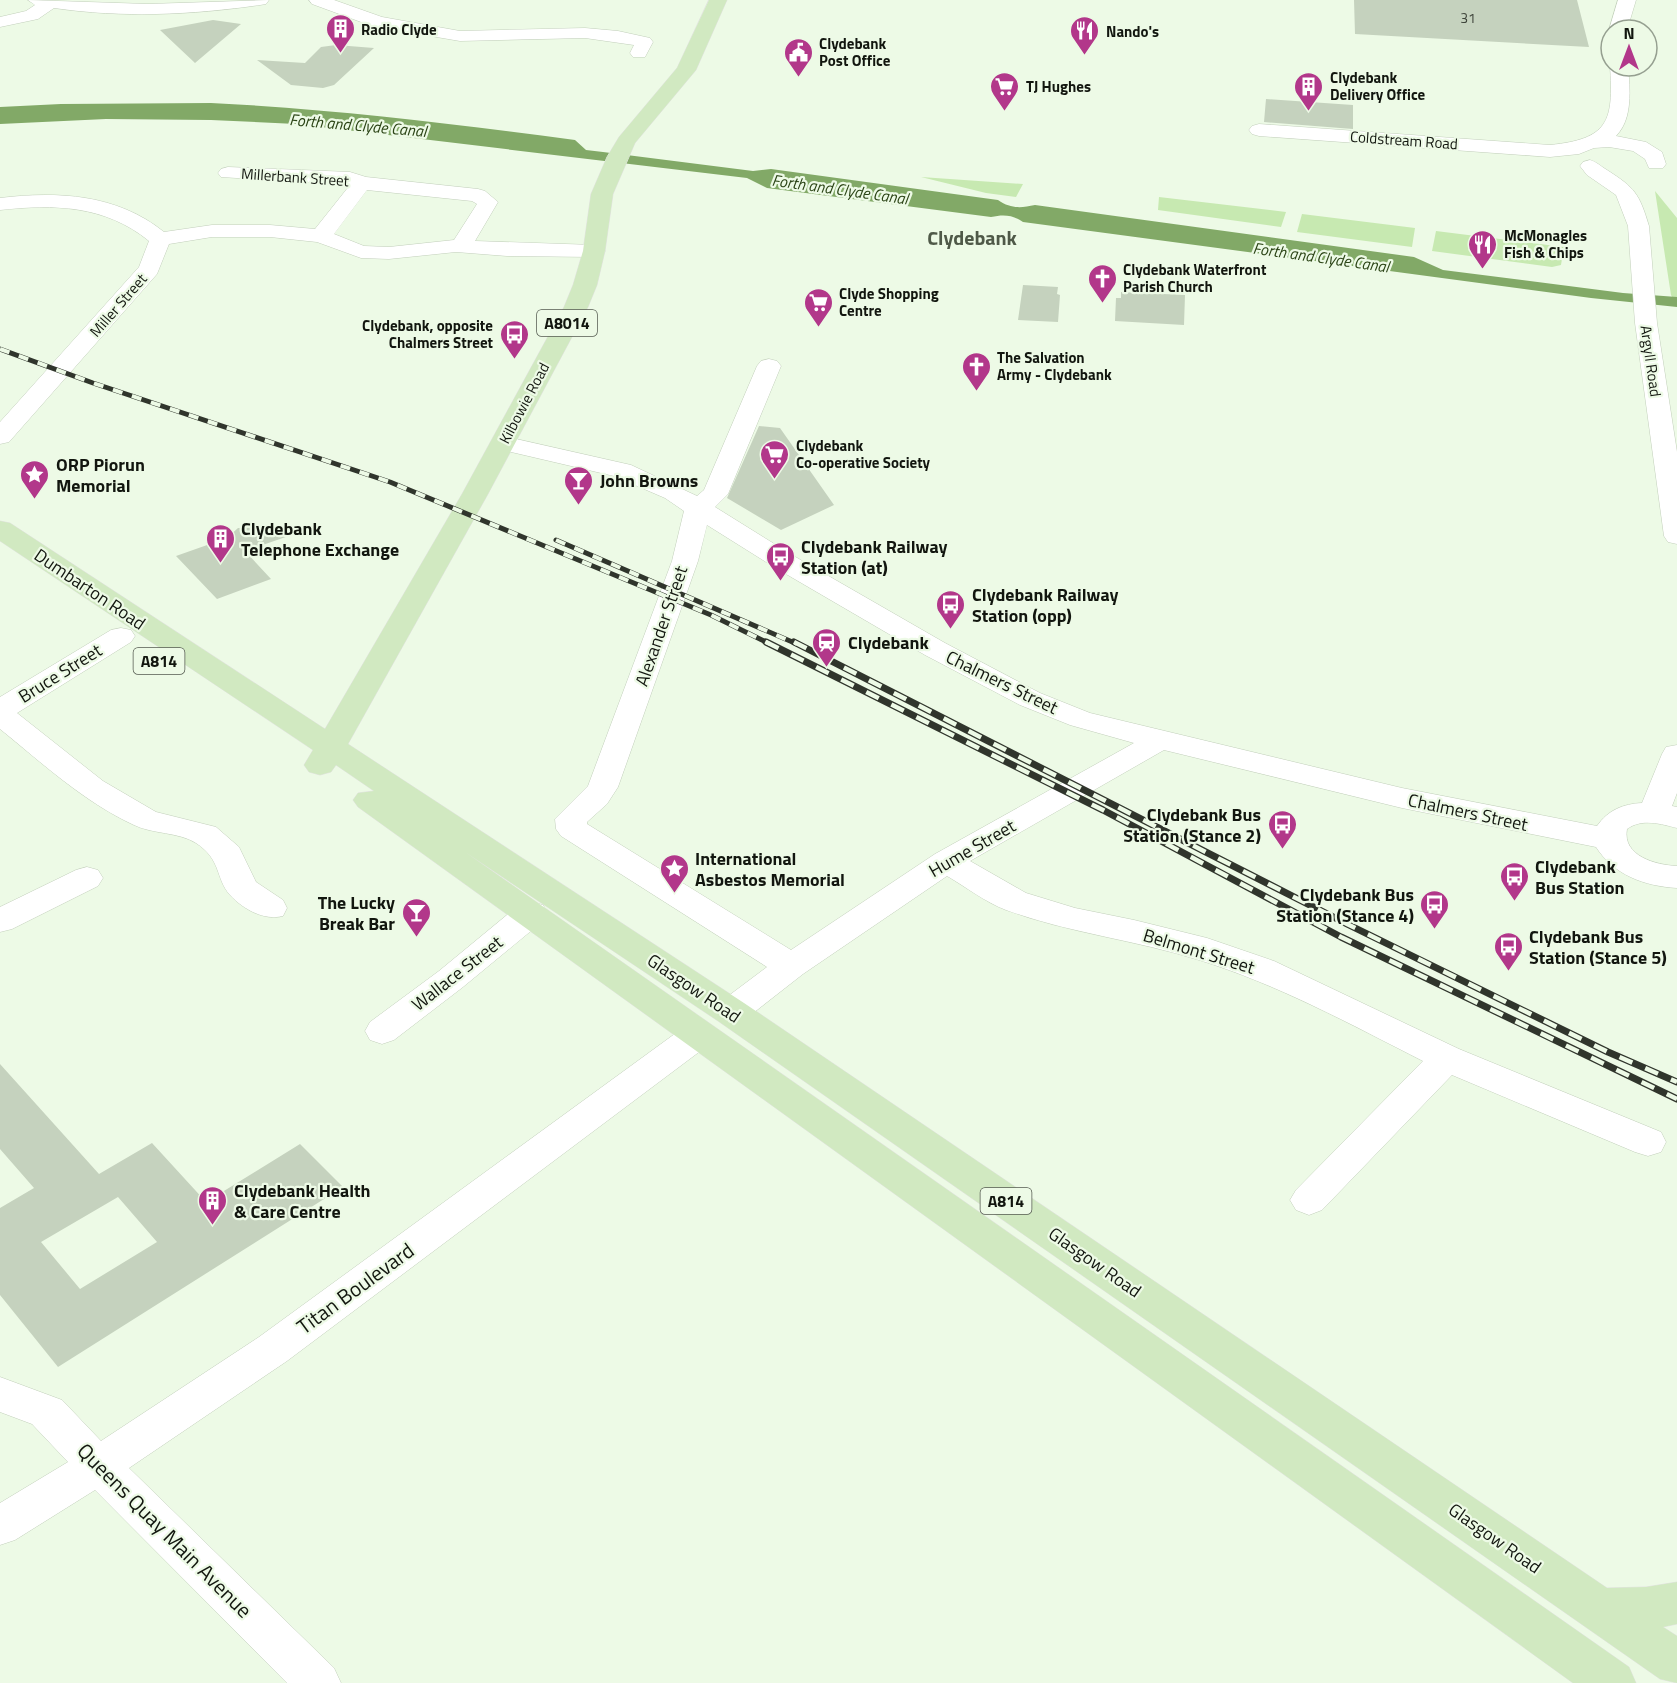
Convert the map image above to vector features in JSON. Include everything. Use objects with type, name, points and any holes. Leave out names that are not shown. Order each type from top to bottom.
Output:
[{"type":"main road","name":"Kilbowie Road","points":[[325,757],[503,443],[576,307],[585,285],[594,251],[602,194],[626,141],[686,70],[718,0]]},
{"type":"main road","name":"Dumbarton Road","points":[[0,529],[325,757]]},
{"type":"main road","name":"Dumbarton Road","points":[[0,554],[121,636],[325,757]]},
{"type":"main road","name":"Glasgow Road","points":[[325,757],[531,913],[699,1034],[1612,1683]]},
{"type":"main road","name":"Glasgow Road","points":[[325,757],[731,1012],[1677,1663]]},
{"type":"main road","points":[[699,1034],[731,1012]]},
{"type":"main road","points":[[1599,1610],[1646,1608],[1677,1603]]},
{"type":"street","points":[[0,22],[32,15],[44,1],[80,7],[137,11],[206,9],[260,0]]},
{"type":"street","points":[[318,0],[378,22],[460,36],[585,33],[618,36],[644,42],[639,53]]},
{"type":"street","points":[[1622,18],[1627,0]]},
{"type":"street","points":[[1620,78],[1621,91],[1615,126],[1583,158],[1596,173],[1641,166],[1677,164]]},
{"type":"street","points":[[1615,126],[1641,166]]},
{"type":"street","name":"Coldstream Road","points":[[1259,130],[1550,151],[1583,158]]},
{"type":"street","points":[[1600,141],[1620,142],[1641,166]]},
{"type":"street","points":[[1641,166],[1677,152]]},
{"type":"street","name":"Argyll Road","points":[[1641,166],[1629,197],[1639,228],[1646,322],[1674,494],[1677,536]]},
{"type":"street","name":"Millerbank Street","points":[[228,172],[350,178],[362,183],[375,183],[401,189],[478,195],[488,202],[461,246]]},
{"type":"street","name":"Millerbank Street","points":[[321,236],[362,183]]},
{"type":"street","points":[[0,204],[67,202],[103,206],[144,225],[160,240],[212,231],[270,231],[321,236],[361,252],[389,253],[461,246],[507,250],[594,251]]},
{"type":"street","name":"Miller Street","points":[[0,437],[149,269],[160,240]]},
{"type":"street","name":"Alexander Street","points":[[769,366],[715,494],[698,508],[685,561],[603,787],[596,797],[571,819],[572,829],[791,966]]},
{"type":"street","name":"Chalmers Street","points":[[503,443],[622,470],[674,493],[851,602],[1030,699],[1080,719],[1402,798],[1610,839]]},
{"type":"street","name":"Bruce Street","points":[[0,712],[121,636]]},
{"type":"street","points":[[0,712],[92,788],[146,819],[205,834],[228,854],[242,888],[270,908]]},
{"type":"street","name":"Hume Street","points":[[731,1012],[791,966],[946,861],[1159,740]]},
{"type":"street","points":[[1677,754],[1665,815],[1635,813],[1621,819],[1611,828],[1610,839],[1616,852],[1629,864],[1648,873],[1677,877]]},
{"type":"street","name":"Belmont Street","points":[[946,861],[1015,901],[1072,919],[1134,931],[1207,950],[1262,969],[1346,1007],[1448,1058],[1648,1142]]},
{"type":"street","points":[[0,921],[87,878]]},
{"type":"street","name":"Wallace Street","points":[[382,1031],[451,979],[531,913]]},
{"type":"street","name":"Titan Boulevard","points":[[0,1526],[98,1467],[273,1348],[699,1034]]},
{"type":"street","points":[[1309,1200],[1448,1058]]},
{"type":"street","name":"Queens Quay Main Avenue","points":[[0,1394],[47,1412],[98,1467],[318,1683]]},
{"type":"shaded area","points":[[921,177],[1023,184],[1016,197],[986,193]]},
{"type":"shaded area","points":[[1655,191],[1677,218],[1677,297],[1671,295]]},
{"type":"shaded area","points":[[1159,197],[1286,212],[1281,227],[1158,210]]},
{"type":"shaded area","points":[[1302,214],[1415,228],[1412,247],[1297,232]]},
{"type":"shaded area","points":[[1436,231],[1564,247],[1561,265],[1552,267],[1432,251]]},
{"type":"water","name":"Forth and Clyde Canal","points":[[211,103],[348,113],[575,140],[586,150],[753,171],[771,169],[998,200],[1016,207],[1035,205],[1414,257],[1443,270],[1623,293],[1677,297],[1677,307],[1591,298],[1023,222],[1008,216],[991,217],[767,188],[747,178],[296,124],[106,119],[0,124],[0,107],[61,104]]},
{"type":"building","points":[[1354,0],[1577,0],[1589,47],[1355,34]]},
{"type":"building","points":[[213,20],[241,24],[195,63],[160,30]]},
{"type":"building","points":[[336,45],[374,48],[334,85],[323,88],[291,85],[257,60],[305,63],[321,47]]},
{"type":"building","name":"Clydebank Delivery Office","points":[[1266,99],[1353,105],[1353,129],[1264,122]]},
{"type":"building","points":[[1023,285],[1058,287],[1057,294],[1060,295],[1058,322],[1018,320]]},
{"type":"building","points":[[1121,292],[1185,295],[1184,325],[1115,321],[1116,298],[1121,298]]},
{"type":"building","name":"Clydebank Co-operative Society","points":[[759,426],[780,428],[834,505],[781,530],[727,498]]},
{"type":"building","name":"Clydebank Telephone Exchange","points":[[299,526],[300,532],[245,551],[271,579],[217,599],[176,556],[227,538],[238,528]]},
{"type":"building","name":"Clydebank Health & Care Centre","points":[[0,1064],[99,1174],[152,1143],[206,1202],[300,1144],[343,1187],[58,1367],[0,1295],[0,1208],[34,1188],[0,1149]],"holes":[[[118,1197],[157,1242],[80,1289],[41,1242]]]},
{"type":"railway","points":[[0,349],[93,383],[390,482],[711,615],[770,644]]},
{"type":"railway","points":[[556,540],[797,644]]},
{"type":"railway","points":[[766,642],[1103,810],[1341,937],[1677,1099]]},
{"type":"railway","points":[[794,642],[1347,924],[1608,1052],[1677,1082]]},
{"type":"place","name":"Radio Clyde","points":[[340,54]]},
{"type":"place","name":"Nando's","points":[[1085,56]]},
{"type":"place","name":"Clydebank Post Office","points":[[798,78]]},
{"type":"place","name":"TJ Hughes","points":[[1005,112]]},
{"type":"place","name":"Clydebank Delivery Office","points":[[1309,112]]},
{"type":"place","name":"McMonagles Fish & Chips","points":[[1483,270]]},
{"type":"place","name":"Clydebank Waterfront Parish Church","points":[[1102,304]]},
{"type":"place","name":"Clyde Shopping Centre","points":[[818,328]]},
{"type":"place","name":"Clydebank, opposite Chalmers Street","points":[[514,360]]},
{"type":"place","name":"The Salvation Army - Clydebank","points":[[976,392]]},
{"type":"place","name":"Clydebank Co-operative Society","points":[[775,480]]},
{"type":"place","name":"ORP Piorun Memorial","points":[[35,500]]},
{"type":"place","name":"John Browns","points":[[579,506]]},
{"type":"place","name":"Clydebank Telephone Exchange","points":[[220,564]]},
{"type":"place","name":"Clydebank Railway Station (at)","points":[[780,582]]},
{"type":"place","name":"Clydebank Railway Station (opp)","points":[[951,630]]},
{"type":"place","name":"Clydebank","points":[[827,668]]},
{"type":"place","name":"Clydebank Bus Station (Stance 2)","points":[[1282,850]]},
{"type":"place","name":"International Asbestos Memorial","points":[[674,894]]},
{"type":"place","name":"Clydebank Bus Station","points":[[1514,902]]},
{"type":"place","name":"Clydebank Bus Station (Stance 4)","points":[[1435,930]]},
{"type":"place","name":"The Lucky Break Bar","points":[[416,938]]},
{"type":"place","name":"Clydebank Bus Station (Stance 5)","points":[[1508,972]]},
{"type":"place","name":"Clydebank Health & Care Centre","points":[[213,1226]]},
{"type":"district","name":"Clydebank","points":[[972,237]]}]
